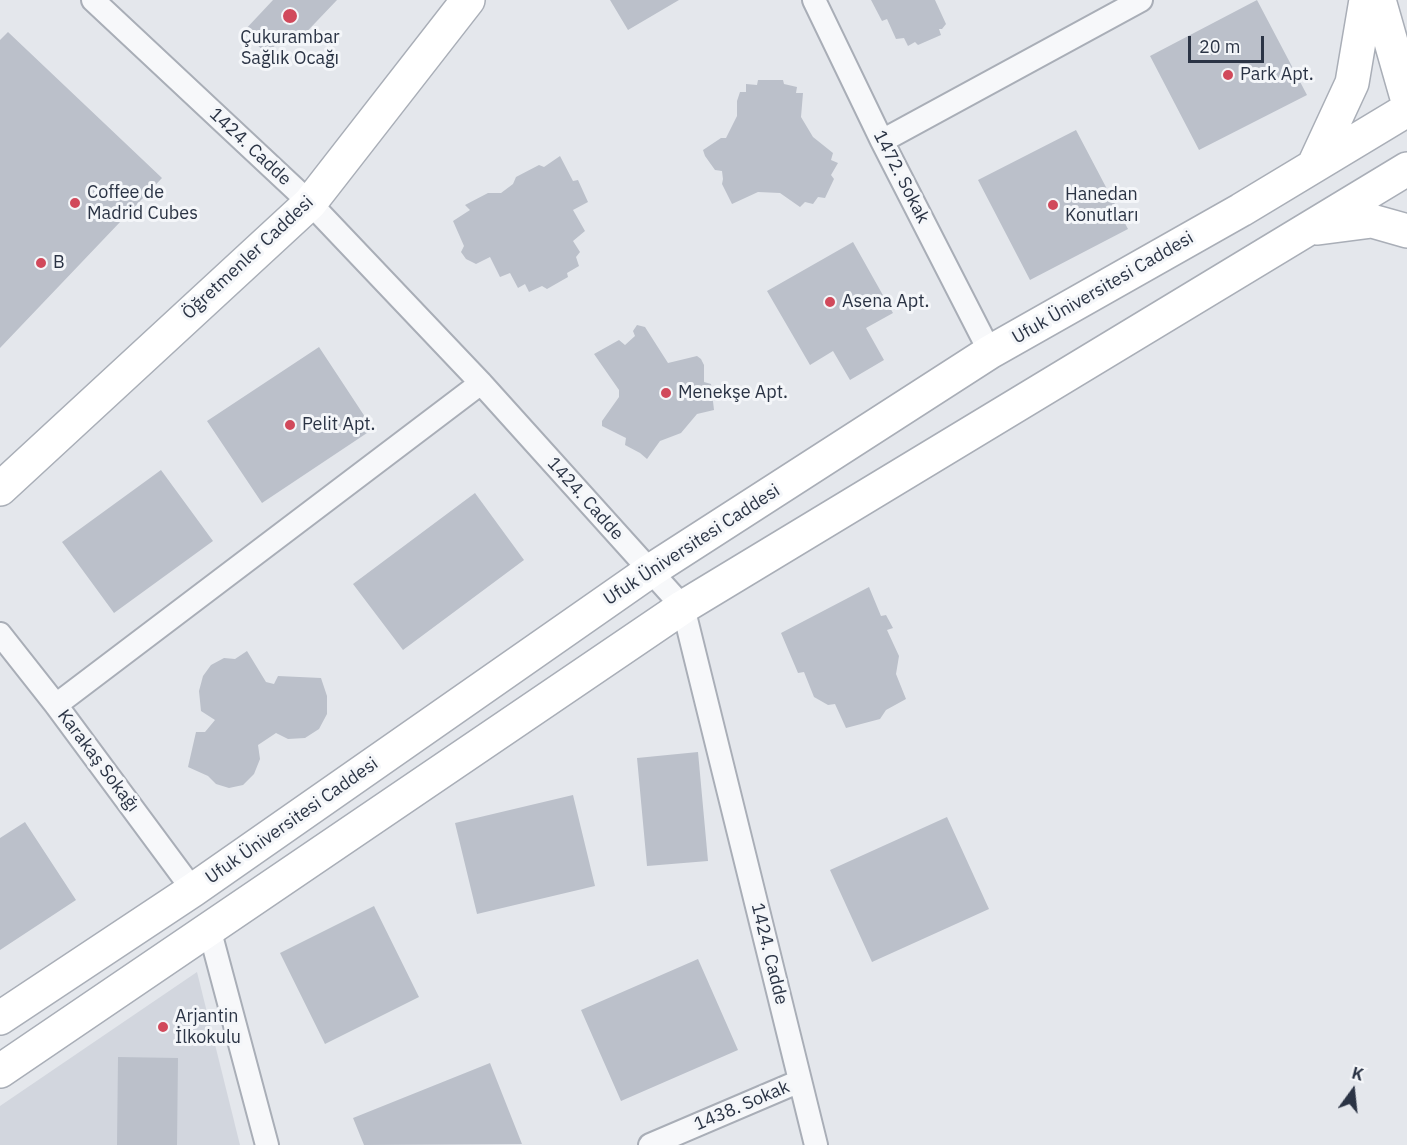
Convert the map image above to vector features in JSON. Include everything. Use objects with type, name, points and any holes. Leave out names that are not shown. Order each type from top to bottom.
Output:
[{"type":"main road","points":[[1314,165],[1352,83],[1366,0]]},
{"type":"main road","points":[[1379,0],[1407,98]]},
{"type":"main road","name":"Öğretmenler Caddesi","points":[[0,489],[310,202],[461,2]]},
{"type":"main road","name":"Ufuk Üniversitesi Caddesi","points":[[0,1018],[194,890],[650,571],[990,352],[1241,210],[1407,110]]},
{"type":"main road","points":[[0,1071],[683,607],[1407,169]]},
{"type":"main road","points":[[1307,229],[1372,221],[1407,231]]},
{"type":"street","name":"1424. Cadde","points":[[93,0],[310,202],[481,383],[683,607],[816,1145]]},
{"type":"street","name":"1472. Sokak","points":[[814,0],[882,141],[990,352]]},
{"type":"street","points":[[882,141],[1141,0]]},
{"type":"street","points":[[56,705],[481,383]]},
{"type":"street","name":"Karakaş Sokağı","points":[[0,634],[194,890]]},
{"type":"street","points":[[208,928],[267,1145]]},
{"type":"street","name":"1438. Sokak","points":[[650,1145],[800,1081]]},
{"type":"shaded area","name":"Arjantin İlkokulu","points":[[197,972],[240,1145],[0,1145],[0,1106]]},
{"type":"building","name":"Çukurambar Sağlık Ocağı","points":[[273,0],[337,0],[296,43],[286,34],[267,54],[243,32]]},
{"type":"building","points":[[610,0],[679,0],[628,30]]},
{"type":"building","points":[[871,0],[935,0],[946,24],[939,29],[941,35],[918,45],[915,42],[908,46],[904,38],[896,39],[887,19],[882,21]]},
{"type":"building","name":"Park Apt.","points":[[1257,0],[1307,95],[1199,150],[1150,56]]},
{"type":"building","name":"B","points":[[8,32],[162,178],[0,348],[0,40]]},
{"type":"building","points":[[758,80],[783,80],[784,84],[797,87],[796,93],[803,93],[801,117],[813,137],[833,153],[831,160],[838,163],[831,175],[834,179],[825,198],[818,197],[813,204],[805,202],[800,207],[780,193],[758,192],[732,204],[722,184],[722,171],[715,170],[703,150],[721,138],[726,138],[737,116],[737,101],[740,92],[746,92],[746,84],[757,85]]},
{"type":"building","name":"Hanedan Konutları","points":[[1076,130],[1128,229],[1030,280],[978,180]]},
{"type":"building","points":[[560,156],[573,181],[578,180],[588,202],[573,210],[585,231],[573,241],[580,252],[576,257],[579,266],[567,273],[568,277],[547,289],[542,286],[529,292],[525,284],[518,288],[510,273],[500,277],[490,257],[476,264],[466,259],[461,252],[464,246],[453,221],[470,210],[465,205],[488,193],[501,193],[513,184],[516,177],[539,165],[544,167]]},
{"type":"building","name":"Asena Apt.","points":[[853,242],[893,313],[866,328],[884,360],[850,380],[833,351],[810,365],[767,291]]},
{"type":"building","name":"Menekşe Apt.","points":[[637,325],[645,327],[668,363],[697,356],[701,359],[704,365],[704,382],[711,384],[714,410],[697,414],[681,433],[660,441],[647,459],[625,445],[626,438],[602,426],[602,421],[619,397],[619,390],[594,354],[619,340],[625,345],[635,336],[633,331]]},
{"type":"building","name":"Pelit Apt.","points":[[319,347],[373,429],[262,503],[207,421]]},
{"type":"building","points":[[161,470],[213,541],[114,613],[62,542]]},
{"type":"building","points":[[475,493],[524,560],[403,650],[353,584]]},
{"type":"building","points":[[869,587],[881,616],[886,615],[893,628],[887,630],[899,656],[896,674],[906,699],[886,710],[880,719],[846,728],[835,704],[828,705],[814,697],[804,672],[798,673],[781,633]]},
{"type":"building","points":[[247,651],[266,682],[274,684],[278,676],[321,678],[327,696],[327,714],[319,729],[305,738],[288,739],[276,733],[258,745],[260,759],[254,774],[243,785],[229,788],[216,784],[208,776],[188,767],[196,732],[205,732],[215,720],[201,711],[199,691],[203,676],[211,665],[224,658],[235,659]]},
{"type":"building","points":[[698,752],[708,861],[647,866],[637,758]]},
{"type":"building","points":[[573,795],[595,886],[477,914],[455,823]]},
{"type":"building","points":[[947,817],[989,909],[872,962],[830,870]]},
{"type":"building","points":[[25,822],[76,900],[0,950],[0,838]]},
{"type":"building","points":[[374,906],[419,997],[325,1044],[280,953]]},
{"type":"building","points":[[698,959],[738,1050],[621,1101],[581,1010]]},
{"type":"building","points":[[118,1057],[178,1058],[177,1145],[117,1145]]},
{"type":"building","points":[[490,1063],[522,1144],[364,1145],[353,1118]]},
{"type":"place","name":"Çukurambar Sağlık Ocağı","points":[[290,16]]},
{"type":"place","name":"Park Apt.","points":[[1228,75]]},
{"type":"place","name":"Coffee de Madrid Cubes","points":[[75,203]]},
{"type":"place","name":"Hanedan Konutları","points":[[1053,205]]},
{"type":"place","name":"B","points":[[41,263]]},
{"type":"place","name":"Asena Apt.","points":[[830,302]]},
{"type":"place","name":"Menekşe Apt.","points":[[666,393]]},
{"type":"place","name":"Pelit Apt.","points":[[290,425]]},
{"type":"place","name":"Arjantin İlkokulu","points":[[163,1027]]}]
